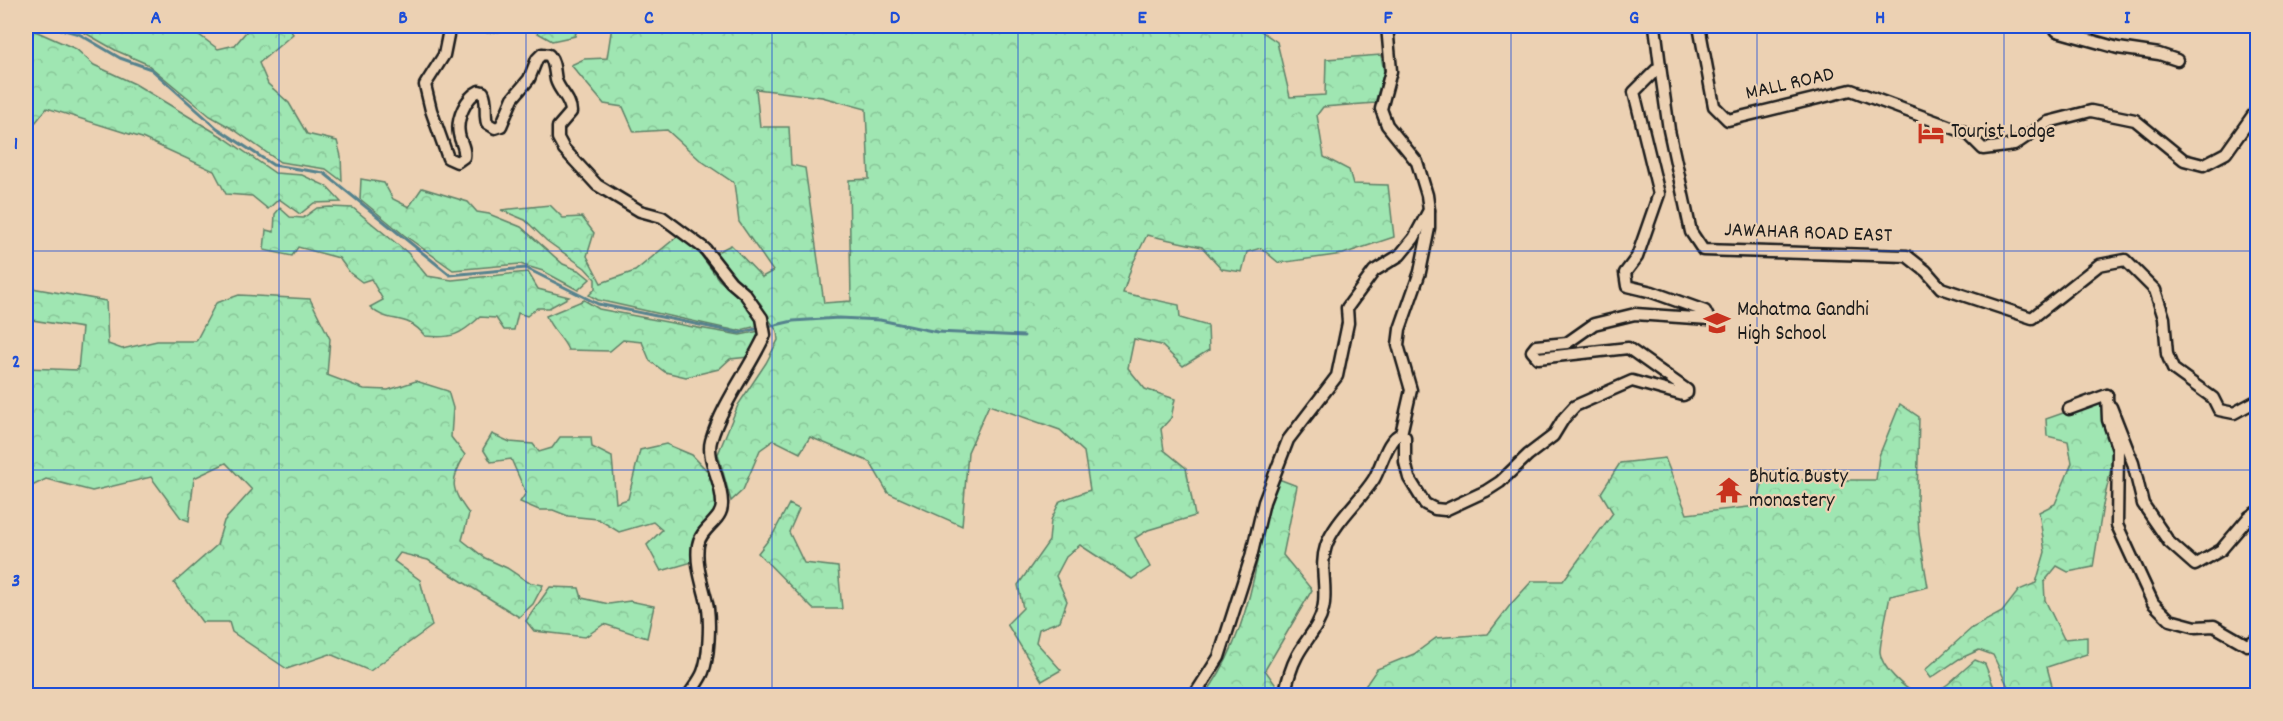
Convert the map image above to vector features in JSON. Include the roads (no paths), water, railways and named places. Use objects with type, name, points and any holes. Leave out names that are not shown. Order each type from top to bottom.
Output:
[{"type":"street","points":[[454,26],[449,30],[444,55],[425,85],[448,158],[458,162],[464,157],[466,151],[460,140],[458,126],[471,95],[479,91],[483,92],[487,123],[495,128],[501,126],[513,98],[529,79],[537,59],[542,54],[549,55],[554,65],[556,82],[571,107],[571,112],[558,126],[558,138],[564,149],[597,185],[640,211],[662,217],[705,249],[731,282],[745,294],[762,318],[765,334],[729,400],[712,441],[709,455],[717,472],[723,505],[719,517],[707,527],[698,544],[698,570],[708,610],[706,659],[703,673],[688,696]]},
{"type":"street","points":[[1387,26],[1391,70],[1381,109],[1387,125],[1416,162],[1427,195],[1429,210],[1429,228],[1420,272],[1400,329],[1398,345],[1410,390],[1401,434]]},
{"type":"street","points":[[1401,434],[1405,437],[1405,462],[1409,478],[1425,504],[1435,509],[1445,510],[1500,482],[1528,455],[1553,436],[1575,406],[1632,381],[1683,395],[1687,393],[1687,390],[1628,348],[1538,358],[1533,351],[1536,346],[1567,343],[1594,324],[1635,314],[1709,319],[1705,311],[1628,286],[1625,273],[1637,257],[1659,194],[1634,92],[1660,66],[1655,26]]},
{"type":"street","name":"MALL ROAD","points":[[1699,26],[1714,106],[1728,120],[1851,90],[1967,133],[1983,149],[2014,145],[2048,122],[2091,111],[2135,120],[2184,160],[2203,165],[2226,153],[2258,108]]},
{"type":"street","points":[[2053,26],[2057,31],[2118,48],[2159,54],[2177,60]]},
{"type":"street","name":"JAWAHAR ROAD EAST","points":[[1660,66],[1670,130],[1691,232],[1703,250],[1906,256],[1926,271],[1941,288],[2032,318],[2099,265],[2125,260],[2155,290],[2164,318],[2167,354],[2173,369],[2213,398],[2219,410],[2234,413],[2258,400]]},
{"type":"street","points":[[1194,696],[1219,657],[1251,557],[1264,502],[1288,440],[1337,376],[1348,323],[1347,308],[1374,271],[1400,255],[1414,238],[1429,210]]},
{"type":"street","points":[[2069,409],[2107,395]]},
{"type":"street","points":[[2107,395],[2133,463],[2143,504],[2169,542],[2195,565],[2221,550],[2249,517],[2258,511]]},
{"type":"street","points":[[2107,395],[2108,420],[2118,450],[2117,525],[2154,603],[2170,620],[2196,627],[2214,626],[2247,645],[2258,638]]},
{"type":"street","points":[[1284,696],[1297,655],[1315,632],[1323,610],[1325,595],[1323,558],[1327,544],[1374,479],[1393,438],[1401,434]]},
{"type":"waterway","points":[[50,26],[79,34],[120,58],[151,69],[217,128],[273,165],[324,173],[450,275],[526,268],[598,304],[739,333],[760,328]]},
{"type":"waterway","points":[[767,327],[793,321],[839,318],[880,320],[937,332],[1024,336]]},
{"type":"place","name":"Tourist Lodge","points":[[1931,133]]},
{"type":"place","name":"Mahatma Gandhi High School","points":[[1717,323]]},
{"type":"place","name":"Bhutia Busty monastery","points":[[1729,490]]}]
